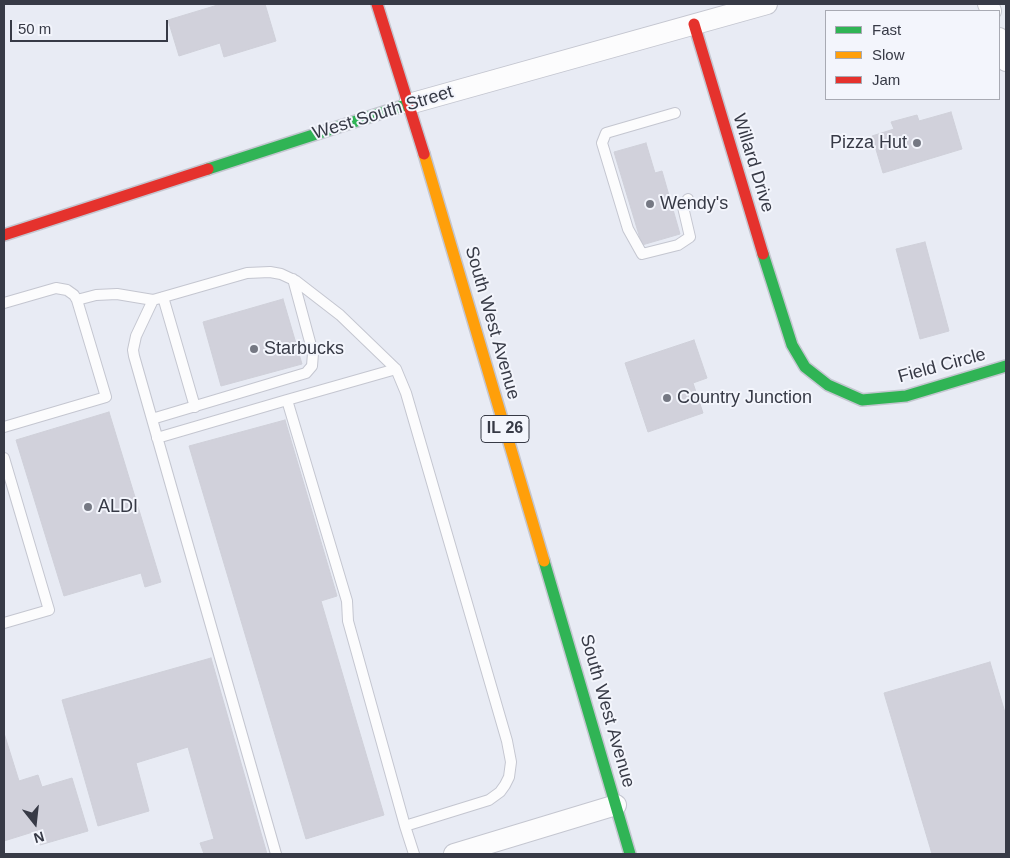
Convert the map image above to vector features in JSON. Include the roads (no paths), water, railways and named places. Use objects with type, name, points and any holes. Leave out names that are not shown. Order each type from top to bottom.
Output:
[{"type":"main road","name":"South West Avenue","points":[[377,4],[409,104],[630,854]]},
{"type":"main road","name":"Willard Drive","points":[[694,24],[781,312]]},
{"type":"main road","name":"West South Street","points":[[4,235],[409,104]]},
{"type":"main road","name":"Field Circle","points":[[781,312],[792,345],[805,367],[828,385],[862,400],[906,396],[1006,366]]},
{"type":"street","name":"West South Street","points":[[409,104],[767,4]]},
{"type":"street","points":[[1000,41],[1006,61]]},
{"type":"street","points":[[454,854],[616,806]]},
{"type":"lane","points":[[675,113],[606,133],[602,142],[628,229],[642,254],[678,245],[690,237],[683,207],[688,199]]},
{"type":"lane","points":[[77,300],[96,295],[118,294],[158,299],[247,273],[270,272],[281,274],[293,279],[348,322],[396,369],[406,393],[507,741],[511,762],[509,777],[505,785],[500,792],[489,800],[405,826]]},
{"type":"lane","points":[[152,419],[306,373],[313,361],[313,353],[293,279]]},
{"type":"lane","points":[[4,303],[56,288],[67,290],[74,295],[106,397],[4,427]]},
{"type":"lane","points":[[158,299],[195,407]]},
{"type":"lane","points":[[158,299],[138,330],[133,350],[137,371],[276,854]]},
{"type":"lane","points":[[157,438],[396,369]]},
{"type":"lane","points":[[286,400],[347,601],[348,621],[414,854]]},
{"type":"lane","points":[[4,458],[49,610],[4,623]]},
{"type":"place","name":"Pizza Hut","points":[[917,143]]},
{"type":"place","name":"Wendy's","points":[[650,204]]},
{"type":"place","name":"Starbucks","points":[[254,349]]},
{"type":"place","name":"Country Junction","points":[[667,398]]},
{"type":"place","name":"ALDI","points":[[88,507]]}]
